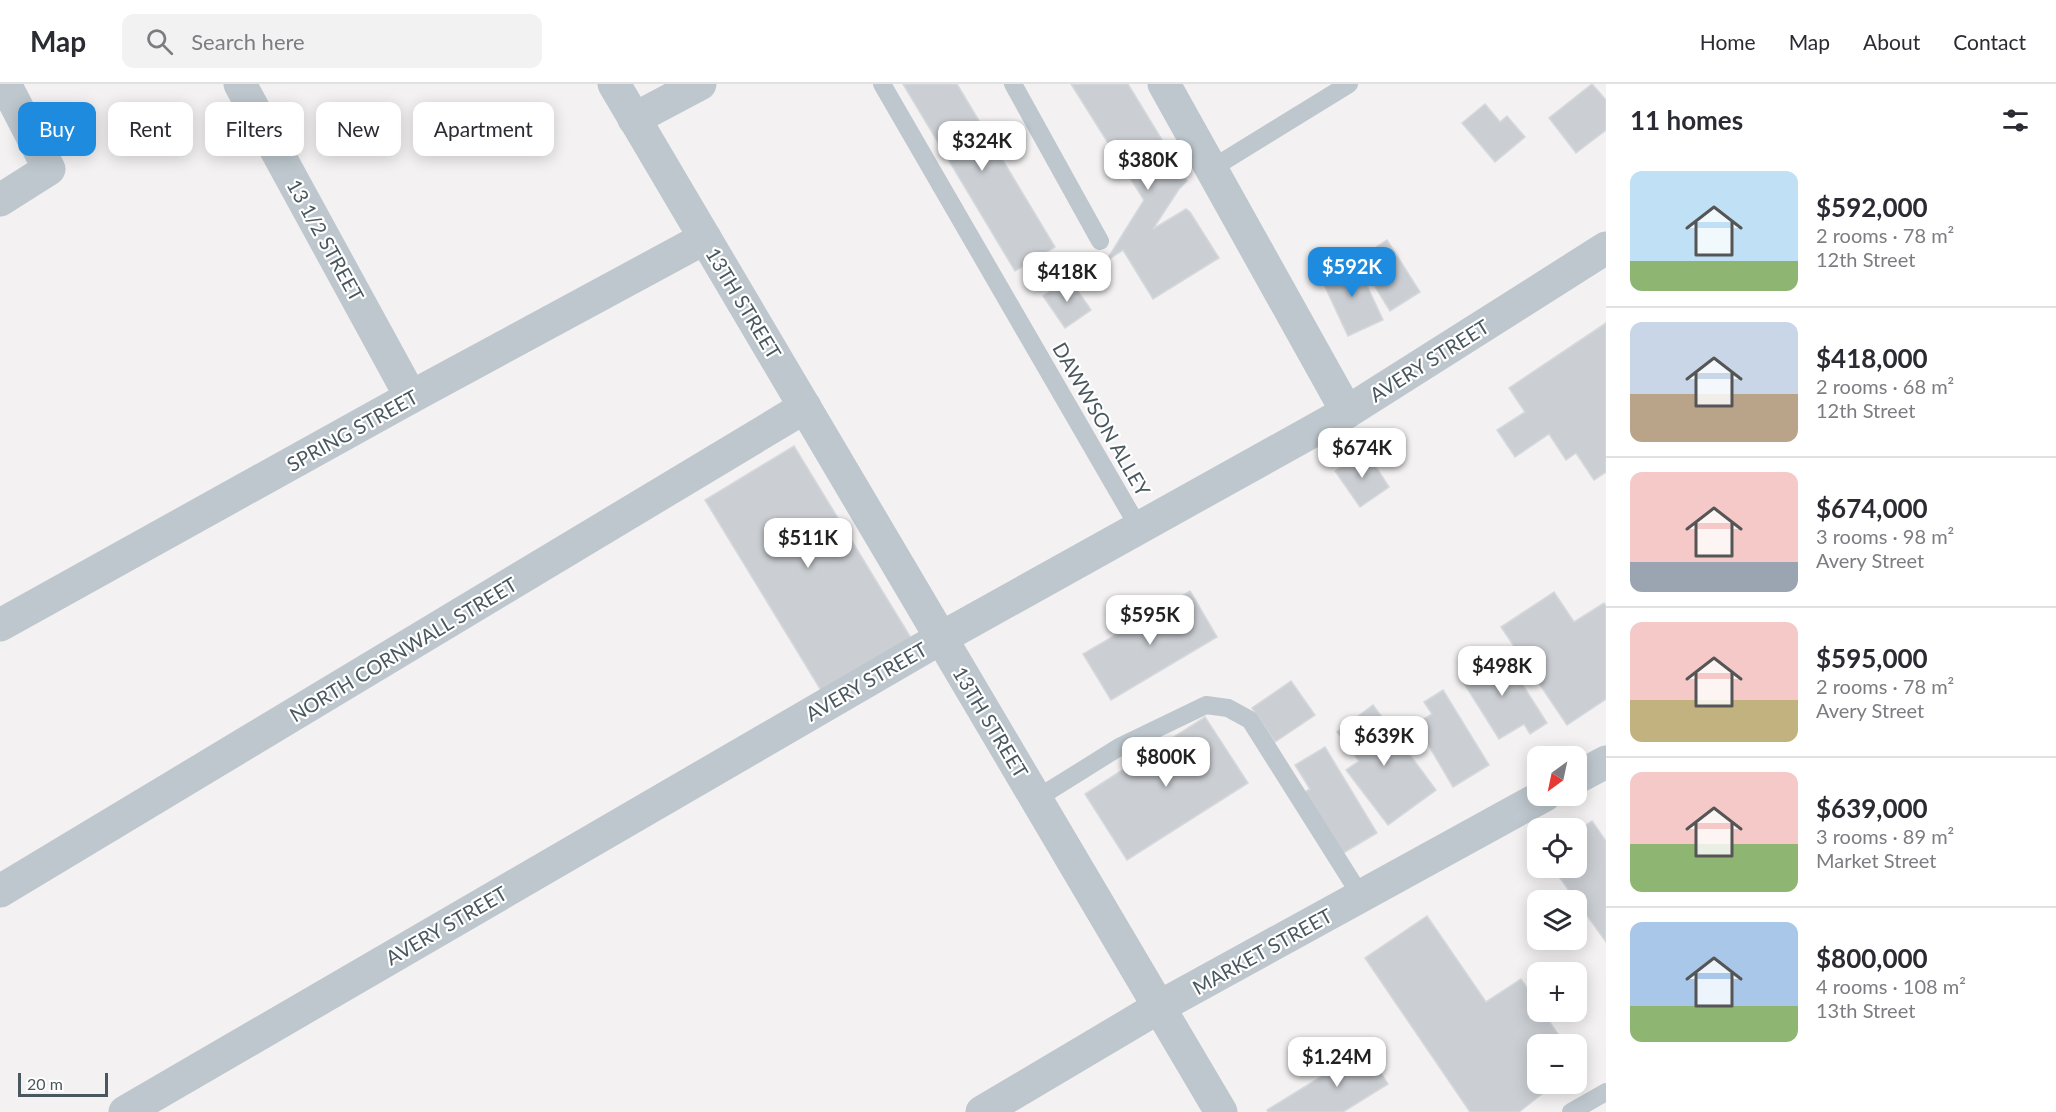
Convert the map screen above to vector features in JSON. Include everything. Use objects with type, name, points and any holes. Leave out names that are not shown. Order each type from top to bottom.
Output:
[{"type":"street","points":[[0,200],[49,169],[5,84]]},
{"type":"street","name":"13 1/2 STREET","points":[[240,84],[411,397]]},
{"type":"street","name":"13TH STREET","points":[[614,84],[1221,1112]]},
{"type":"street","points":[[634,119],[700,84]]},
{"type":"street","points":[[1164,84],[1347,412]]},
{"type":"street","name":"SPRING STREET","points":[[0,625],[411,397],[705,238]]},
{"type":"street","name":"AVERY STREET","points":[[125,1112],[941,638],[1347,412],[1606,248]]},
{"type":"street","name":"NORTH CORNWALL STREET","points":[[0,891],[805,407]]},
{"type":"street","points":[[1587,772],[1606,762]]},
{"type":"street","name":"MARKET STREET","points":[[982,1112],[1159,1007],[1527,805]]},
{"type":"lane","name":"DAWWSON ALLEY","points":[[882,84],[1139,528]]},
{"type":"lane","points":[[1013,84],[1100,241]]},
{"type":"lane","points":[[1211,169],[1349,84]]},
{"type":"lane","points":[[1036,799],[1121,746],[1206,705],[1228,708],[1251,720],[1361,896]]},
{"type":"lane","points":[[1571,1112],[1606,1092]]},
{"type":"building","points":[[903,84],[957,84],[1055,247],[1015,271]]},
{"type":"building","points":[[1071,84],[1128,84],[1187,181],[1179,189],[1153,229],[1186,209],[1219,258],[1153,299],[1123,250],[1106,261],[1144,200]]},
{"type":"building","points":[[1592,84],[1606,100],[1606,130],[1576,153],[1549,118]]},
{"type":"building","points":[[1485,104],[1500,122],[1507,116],[1525,137],[1495,162],[1462,123]]},
{"type":"building","points":[[1387,240],[1420,292],[1390,311],[1358,259]]},
{"type":"building","points":[[1355,260],[1383,320],[1348,336],[1320,276]]},
{"type":"building","points":[[1069,278],[1091,310],[1065,328],[1043,296]]},
{"type":"building","points":[[1606,323],[1606,472],[1594,480],[1576,453],[1566,460],[1549,434],[1515,457],[1497,430],[1525,412],[1509,388]]},
{"type":"building","points":[[794,446],[911,638],[822,692],[705,500]]},
{"type":"building","points":[[1365,450],[1389,487],[1360,507],[1335,471]]},
{"type":"building","points":[[1190,591],[1217,637],[1111,700],[1083,654]]},
{"type":"building","points":[[1554,592],[1574,622],[1604,603],[1606,606],[1606,699],[1567,725],[1501,627]]},
{"type":"building","points":[[1501,651],[1547,723],[1530,734],[1524,724],[1499,739],[1460,677]]},
{"type":"building","points":[[1291,681],[1315,715],[1275,742],[1252,708]]},
{"type":"building","points":[[1443,690],[1489,765],[1453,787],[1416,724],[1432,714],[1424,702]]},
{"type":"building","points":[[1373,705],[1436,790],[1388,825],[1346,770],[1359,761],[1337,732]]},
{"type":"building","points":[[1205,717],[1248,783],[1127,860],[1085,794]]},
{"type":"building","points":[[1325,747],[1377,833],[1340,855],[1303,793],[1310,789],[1295,765]]},
{"type":"building","points":[[1592,821],[1606,841],[1606,942],[1587,916],[1587,890],[1569,890],[1560,878],[1587,878],[1587,824]]},
{"type":"building","points":[[1427,916],[1486,1002],[1521,979],[1527,988],[1527,1022],[1550,1022],[1558,1034],[1527,1034],[1527,1094],[1542,1094],[1519,1112],[1470,1112],[1365,958]]},
{"type":"building","points":[[1366,1049],[1388,1084],[1343,1112],[1268,1112],[1267,1110]]}]
